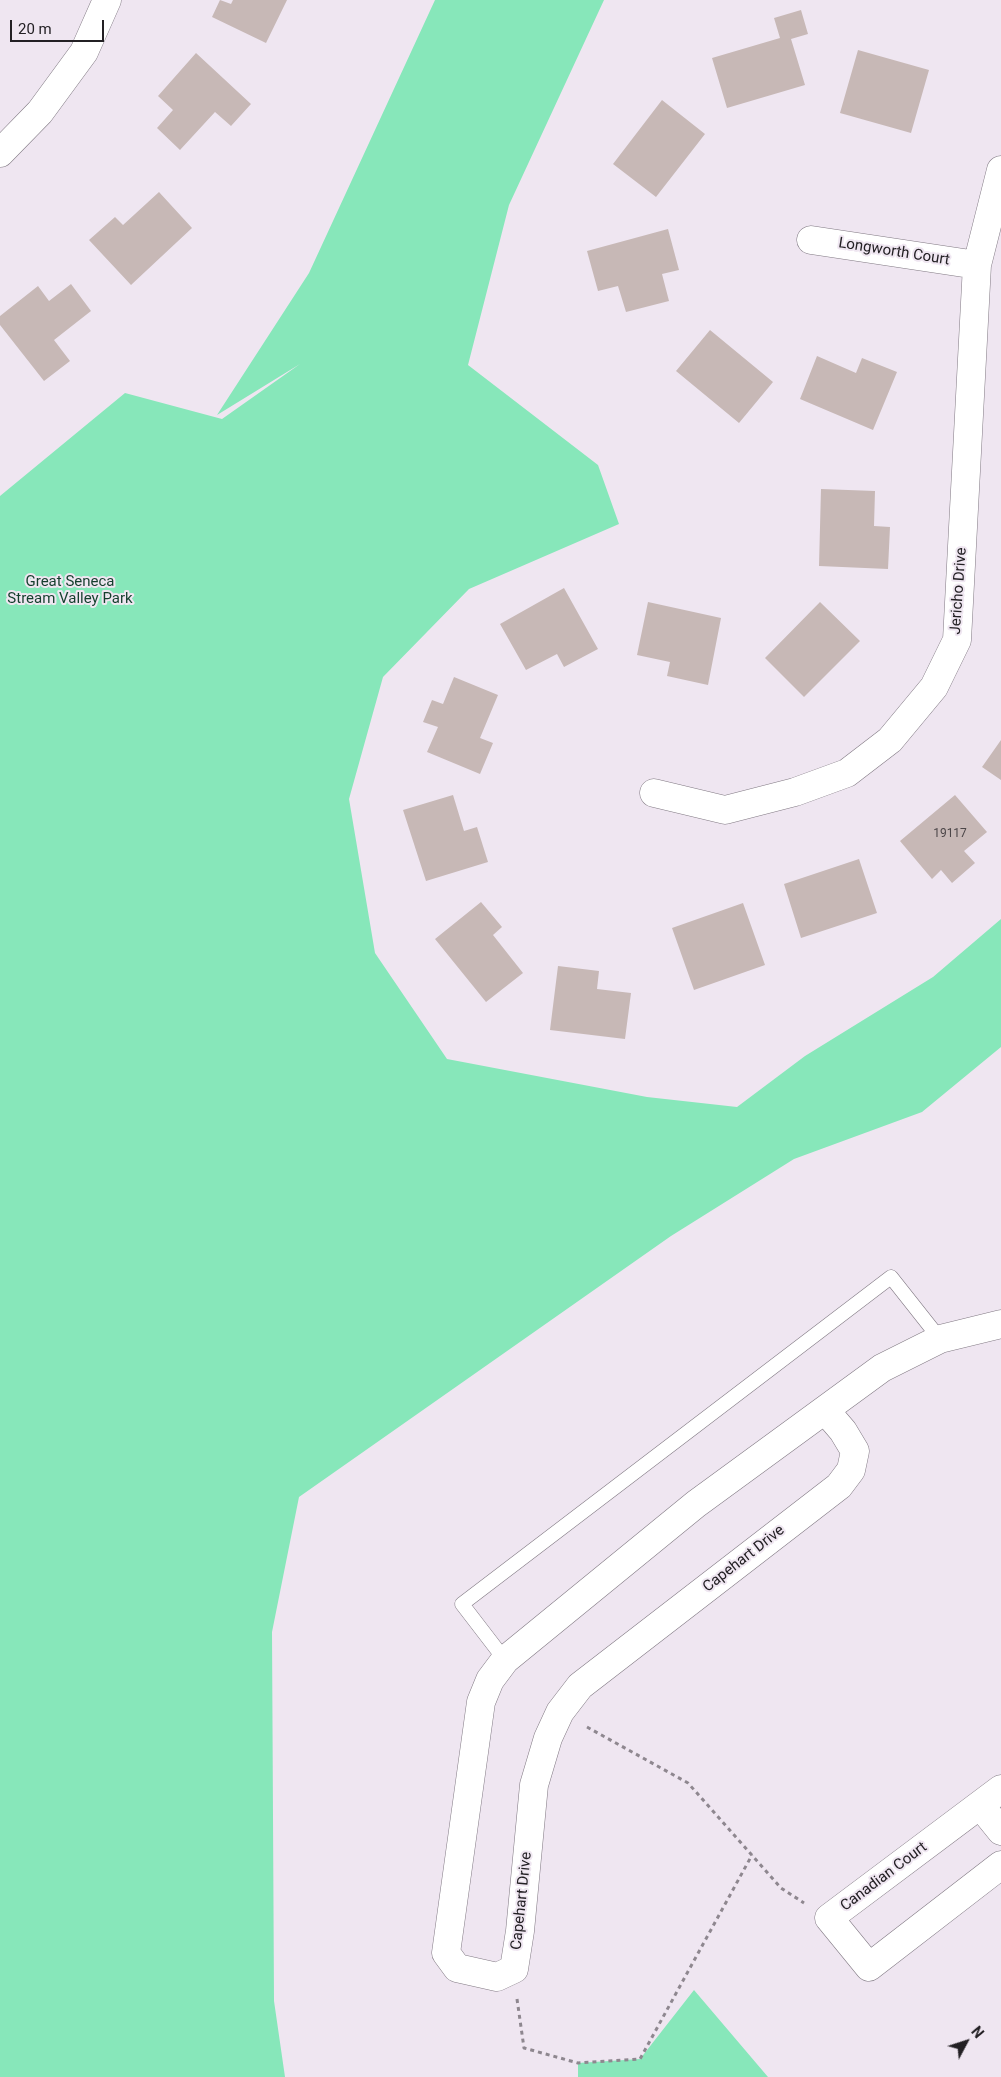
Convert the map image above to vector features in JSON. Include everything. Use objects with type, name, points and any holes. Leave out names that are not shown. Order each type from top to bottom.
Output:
[{"type":"street","points":[[0,153],[40,112],[84,52],[107,0]]},
{"type":"street","name":"Jericho Drive","points":[[654,793],[725,810],[795,792],[847,773],[890,740],[934,687],[957,640],[978,265],[1001,170]]},
{"type":"street","name":"Longworth Court","points":[[811,240],[978,265]]},
{"type":"street","name":"Capehart Drive","points":[[825,1410],[843,1432],[855,1451],[851,1470],[839,1486],[580,1686],[560,1712],[548,1738],[534,1785],[520,1931],[514,1969],[497,1976],[457,1968],[446,1953],[481,1702],[490,1680],[505,1660],[696,1504],[882,1368],[940,1339],[1001,1324]]},
{"type":"street","name":"Canadian Court","points":[[1001,1831],[990,1797],[829,1918],[869,1967],[1001,1865]]},
{"type":"lane","points":[[505,1660],[462,1604],[891,1277],[940,1339]]},
{"type":"path","points":[[560,1712],[688,1783],[781,1888],[829,1918]]},
{"type":"path","points":[[514,1969],[524,2048],[578,2062],[640,2059],[752,1856]]},
{"type":"green space","name":"Great Seneca Stream Valley Park","points":[[435,0],[604,0],[509,205],[468,365],[598,465],[619,524],[469,589],[383,677],[349,799],[375,953],[447,1059],[647,1097],[737,1107],[805,1056],[933,977],[1001,919],[1001,1047],[922,1112],[794,1159],[671,1236],[299,1497],[272,1632],[274,2001],[285,2077],[0,2077],[0,496],[125,393],[222,419],[300,364],[217,415],[309,273]]},
{"type":"green space","points":[[694,1990],[768,2077],[578,2077],[578,2063],[640,2059]]},
{"type":"building","points":[[220,0],[231,4],[233,0],[287,0],[266,43],[212,17]]},
{"type":"building","points":[[801,10],[808,34],[791,39],[805,85],[727,108],[712,58],[780,38],[774,18]]},
{"type":"building","points":[[858,50],[929,70],[911,133],[840,113]]},
{"type":"building","points":[[196,53],[251,104],[231,126],[215,112],[180,150],[157,128],[173,110],[158,96]]},
{"type":"building","points":[[662,100],[705,134],[656,197],[613,164]]},
{"type":"building","points":[[159,192],[192,228],[131,285],[89,240],[115,217],[123,225]]},
{"type":"building","points":[[668,229],[679,270],[662,274],[669,301],[626,312],[618,286],[598,291],[587,251]]},
{"type":"building","points":[[71,284],[91,311],[54,340],[70,361],[44,381],[0,325],[0,316],[38,286],[49,301]]},
{"type":"building","points":[[710,330],[773,382],[739,423],[676,371]]},
{"type":"building","points":[[817,356],[856,373],[862,358],[897,372],[873,430],[800,399]]},
{"type":"building","points":[[821,489],[875,491],[874,526],[890,527],[888,569],[819,566]]},
{"type":"building","points":[[564,588],[598,649],[564,667],[557,654],[526,670],[500,624]]},
{"type":"building","points":[[648,602],[721,618],[708,685],[667,676],[670,662],[637,655]]},
{"type":"building","points":[[820,602],[860,641],[804,697],[765,658]]},
{"type":"building","points":[[454,677],[498,695],[480,738],[493,743],[480,774],[427,752],[438,727],[423,722],[432,700],[443,704]]},
{"type":"building","points":[[1001,740],[1001,780],[982,767]]},
{"type":"building","points":[[453,795],[464,831],[477,827],[488,862],[426,881],[403,810]]},
{"type":"building","points":[[955,795],[987,832],[964,851],[975,863],[952,883],[941,870],[932,879],[900,841]]},
{"type":"building","points":[[859,859],[877,913],[801,938],[784,884]]},
{"type":"building","points":[[481,902],[502,927],[493,935],[523,973],[486,1002],[435,939]]},
{"type":"building","points":[[743,903],[765,965],[694,990],[672,928]]},
{"type":"building","points":[[558,966],[599,971],[597,989],[631,993],[625,1039],[550,1030]]}]
